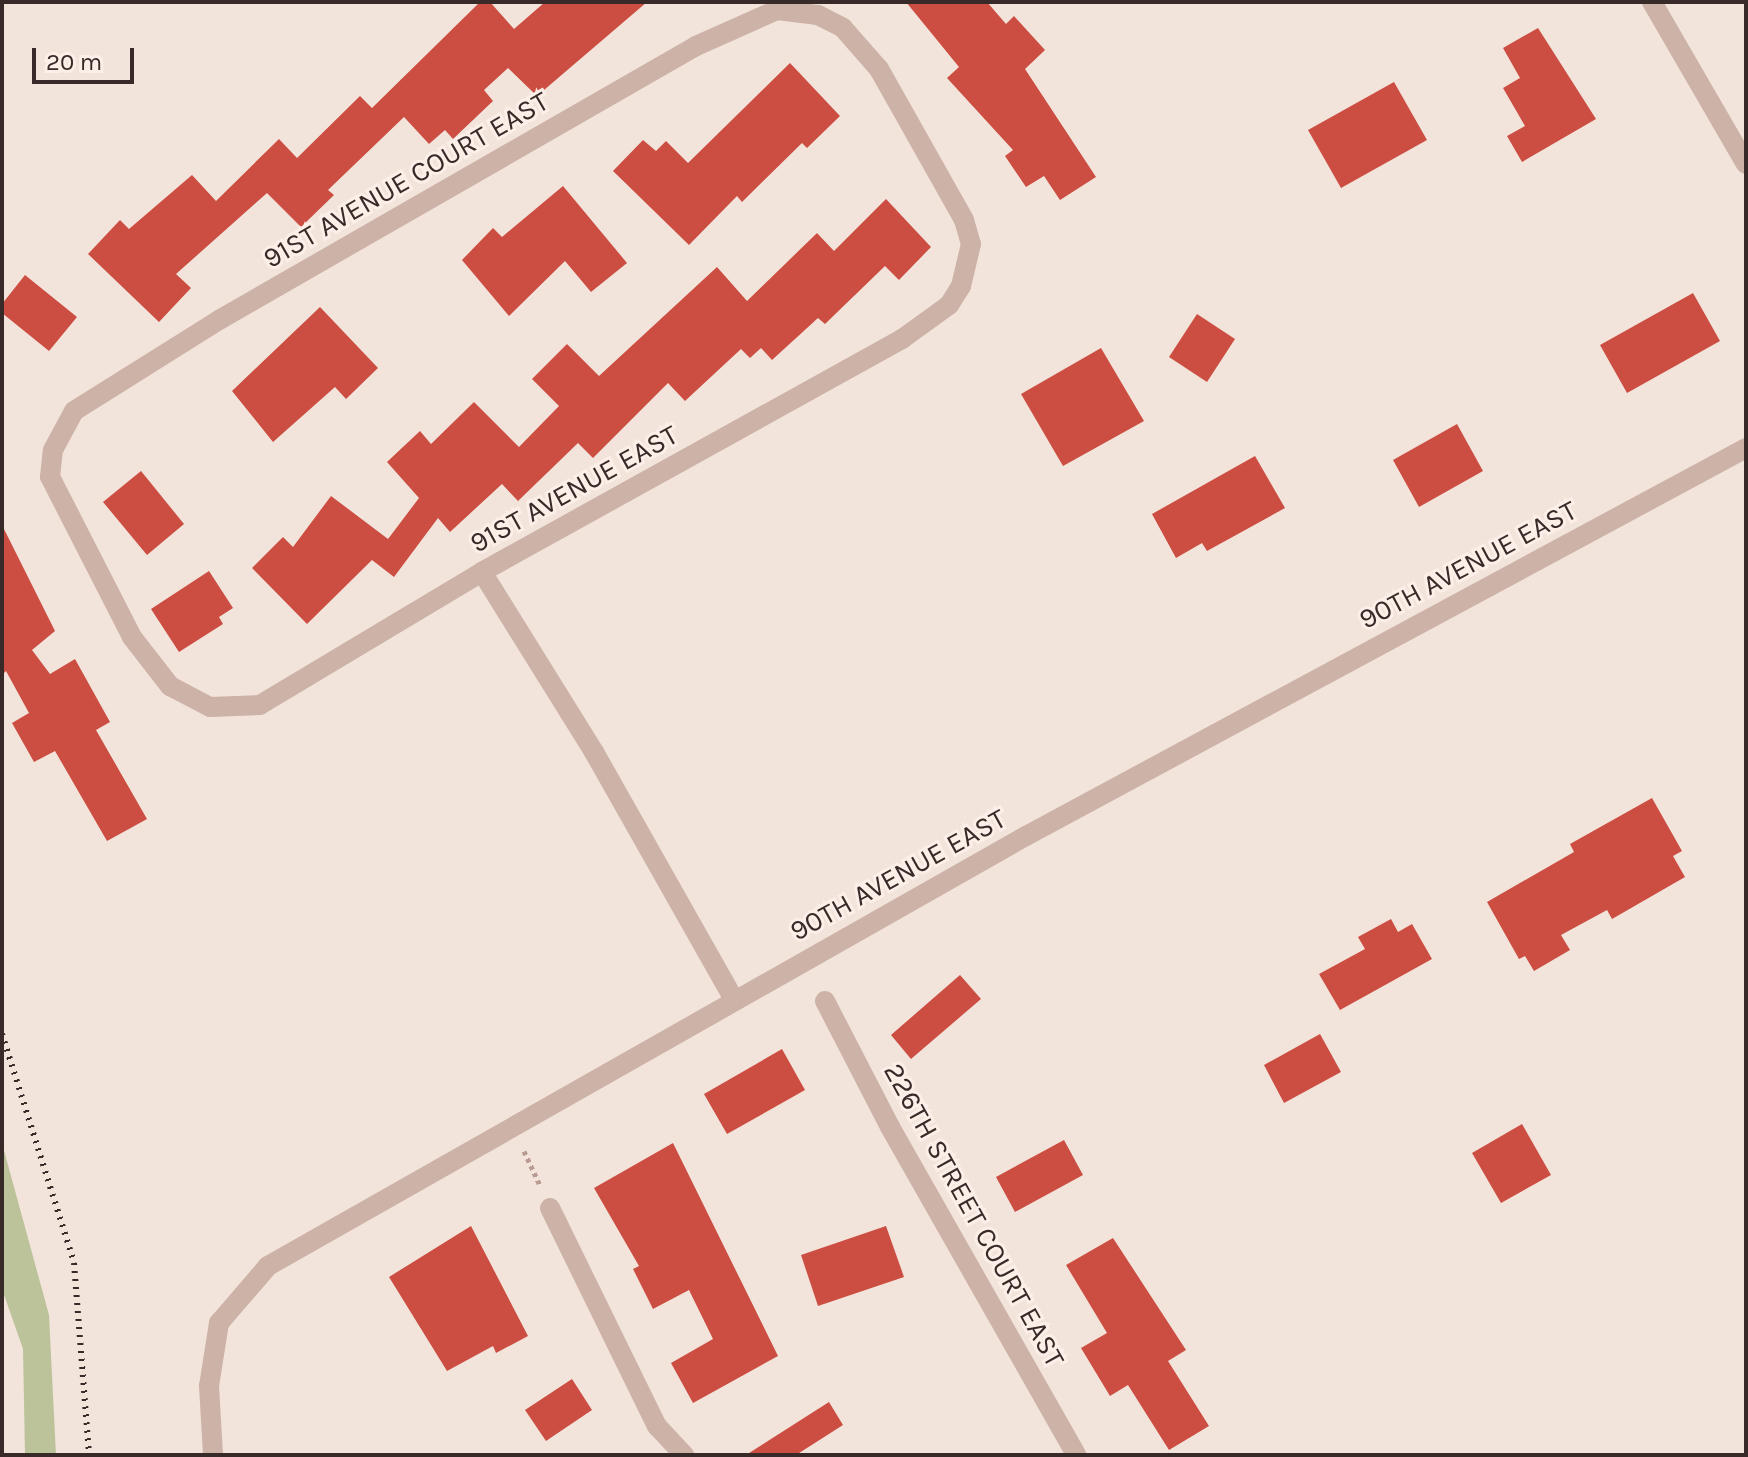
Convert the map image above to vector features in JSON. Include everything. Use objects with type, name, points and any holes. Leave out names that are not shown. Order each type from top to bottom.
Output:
[{"type":"street","points":[[1652,2],[1746,164]]},
{"type":"street","name":"91ST AVENUE COURT EAST","points":[[188,700],[153,669],[132,637],[50,477],[53,450],[74,411],[219,320],[696,46],[777,10],[818,15]]},
{"type":"street","name":"91ST AVENUE EAST","points":[[188,700],[210,707],[260,705],[482,572],[902,339],[949,305],[964,274],[971,244],[964,220],[879,69],[843,28],[818,15]]},
{"type":"street","name":"90TH AVENUE EAST","points":[[213,1455],[209,1386],[215,1336],[237,1299],[268,1266],[733,998],[1746,448]]},
{"type":"street","points":[[482,572],[594,752],[733,998]]},
{"type":"street","name":"226TH STREET COURT EAST","points":[[825,1001],[890,1127],[1076,1455]]},
{"type":"street","points":[[550,1208],[657,1426],[684,1455]]},
{"type":"path","points":[[511,1124],[550,1208]]},
{"type":"green space","points":[[2,1143],[49,1315],[56,1455],[25,1455],[23,1349],[2,1289]]},
{"type":"building","points":[[480,2],[490,2],[514,29],[545,2],[647,2],[537,96],[508,68],[484,90],[493,101],[453,139],[445,130],[429,144],[404,117],[328,190],[334,195],[301,227],[267,193],[176,274],[191,288],[159,322],[88,254],[120,220],[129,229],[192,175],[216,201],[279,139],[297,158],[360,96],[372,108]]},
{"type":"building","points":[[906,2],[987,2],[1006,24],[1014,16],[1045,50],[1025,69],[1096,177],[1060,200],[1044,176],[1026,187],[1005,156],[1013,150],[947,78],[959,67]]},
{"type":"building","points":[[1538,28],[1596,119],[1522,162],[1507,136],[1525,126],[1503,88],[1520,78],[1503,48]]},
{"type":"building","points":[[790,63],[840,116],[807,148],[802,143],[742,202],[737,196],[689,245],[613,171],[643,140],[656,151],[666,141],[688,163]]},
{"type":"building","points":[[1394,82],[1427,140],[1341,188],[1308,130]]},
{"type":"building","points":[[563,186],[627,263],[591,292],[565,261],[509,316],[462,260],[493,228],[502,237]]},
{"type":"building","points":[[886,199],[931,247],[899,280],[885,266],[825,324],[818,318],[772,360],[761,348],[750,358],[741,349],[685,401],[668,383],[593,458],[578,443],[518,501],[502,484],[450,532],[438,518],[394,577],[372,560],[307,624],[252,568],[283,537],[293,547],[331,496],[388,539],[419,498],[387,462],[420,431],[431,444],[474,402],[519,447],[559,406],[532,379],[567,344],[599,376],[717,267],[747,301],[817,233],[834,251]]},
{"type":"building","points":[[25,275],[77,317],[49,351],[2,313],[2,304]]},
{"type":"building","points":[[1693,293],[1720,341],[1627,393],[1600,345]]},
{"type":"building","points":[[320,307],[378,368],[346,399],[335,387],[273,442],[232,391]]},
{"type":"building","points":[[1197,314],[1235,339],[1207,382],[1169,357]]},
{"type":"building","points":[[1101,348],[1144,421],[1063,466],[1021,394]]},
{"type":"building","points":[[1457,424],[1483,471],[1419,507],[1393,460]]},
{"type":"building","points":[[1255,456],[1285,508],[1207,551],[1202,543],[1176,558],[1152,514]]},
{"type":"building","points":[[141,471],[184,524],[147,555],[103,502]]},
{"type":"building","points":[[2,525],[55,631],[32,650],[50,674],[75,659],[110,722],[96,730],[147,819],[107,841],[55,751],[34,762],[12,723],[29,713],[6,671],[2,675]]},
{"type":"building","points":[[209,571],[233,608],[219,617],[223,624],[179,652],[151,609]]},
{"type":"building","points":[[1652,798],[1682,851],[1673,856],[1685,877],[1612,919],[1607,910],[1561,935],[1570,950],[1534,971],[1525,956],[1519,959],[1487,902],[1574,852],[1570,844]]},
{"type":"building","points":[[1391,919],[1398,932],[1412,924],[1432,959],[1340,1010],[1319,974],[1365,949],[1358,937]]},
{"type":"building","points":[[960,975],[981,999],[911,1059],[891,1035]]},
{"type":"building","points":[[1320,1034],[1341,1072],[1284,1103],[1264,1065]]},
{"type":"building","points":[[782,1049],[805,1090],[727,1134],[704,1094]]},
{"type":"building","points":[[1522,1124],[1551,1175],[1501,1203],[1472,1153]]},
{"type":"building","points":[[1064,1140],[1083,1175],[1015,1212],[996,1177]]},
{"type":"building","points":[[673,1143],[778,1356],[693,1403],[671,1363],[713,1339],[689,1290],[653,1309],[633,1269],[639,1266],[594,1188]]},
{"type":"building","points":[[471,1226],[528,1336],[496,1353],[493,1346],[447,1371],[389,1277]]},
{"type":"building","points":[[886,1226],[904,1277],[818,1306],[801,1255]]},
{"type":"building","points":[[1113,1238],[1186,1350],[1168,1361],[1209,1426],[1169,1450],[1128,1385],[1110,1396],[1081,1348],[1107,1333],[1066,1265]]},
{"type":"building","points":[[572,1379],[592,1410],[546,1441],[525,1410]]},
{"type":"building","points":[[829,1402],[843,1425],[796,1455],[746,1455]]},
{"type":"railway","points":[[2,1034],[74,1263],[89,1455]]}]
